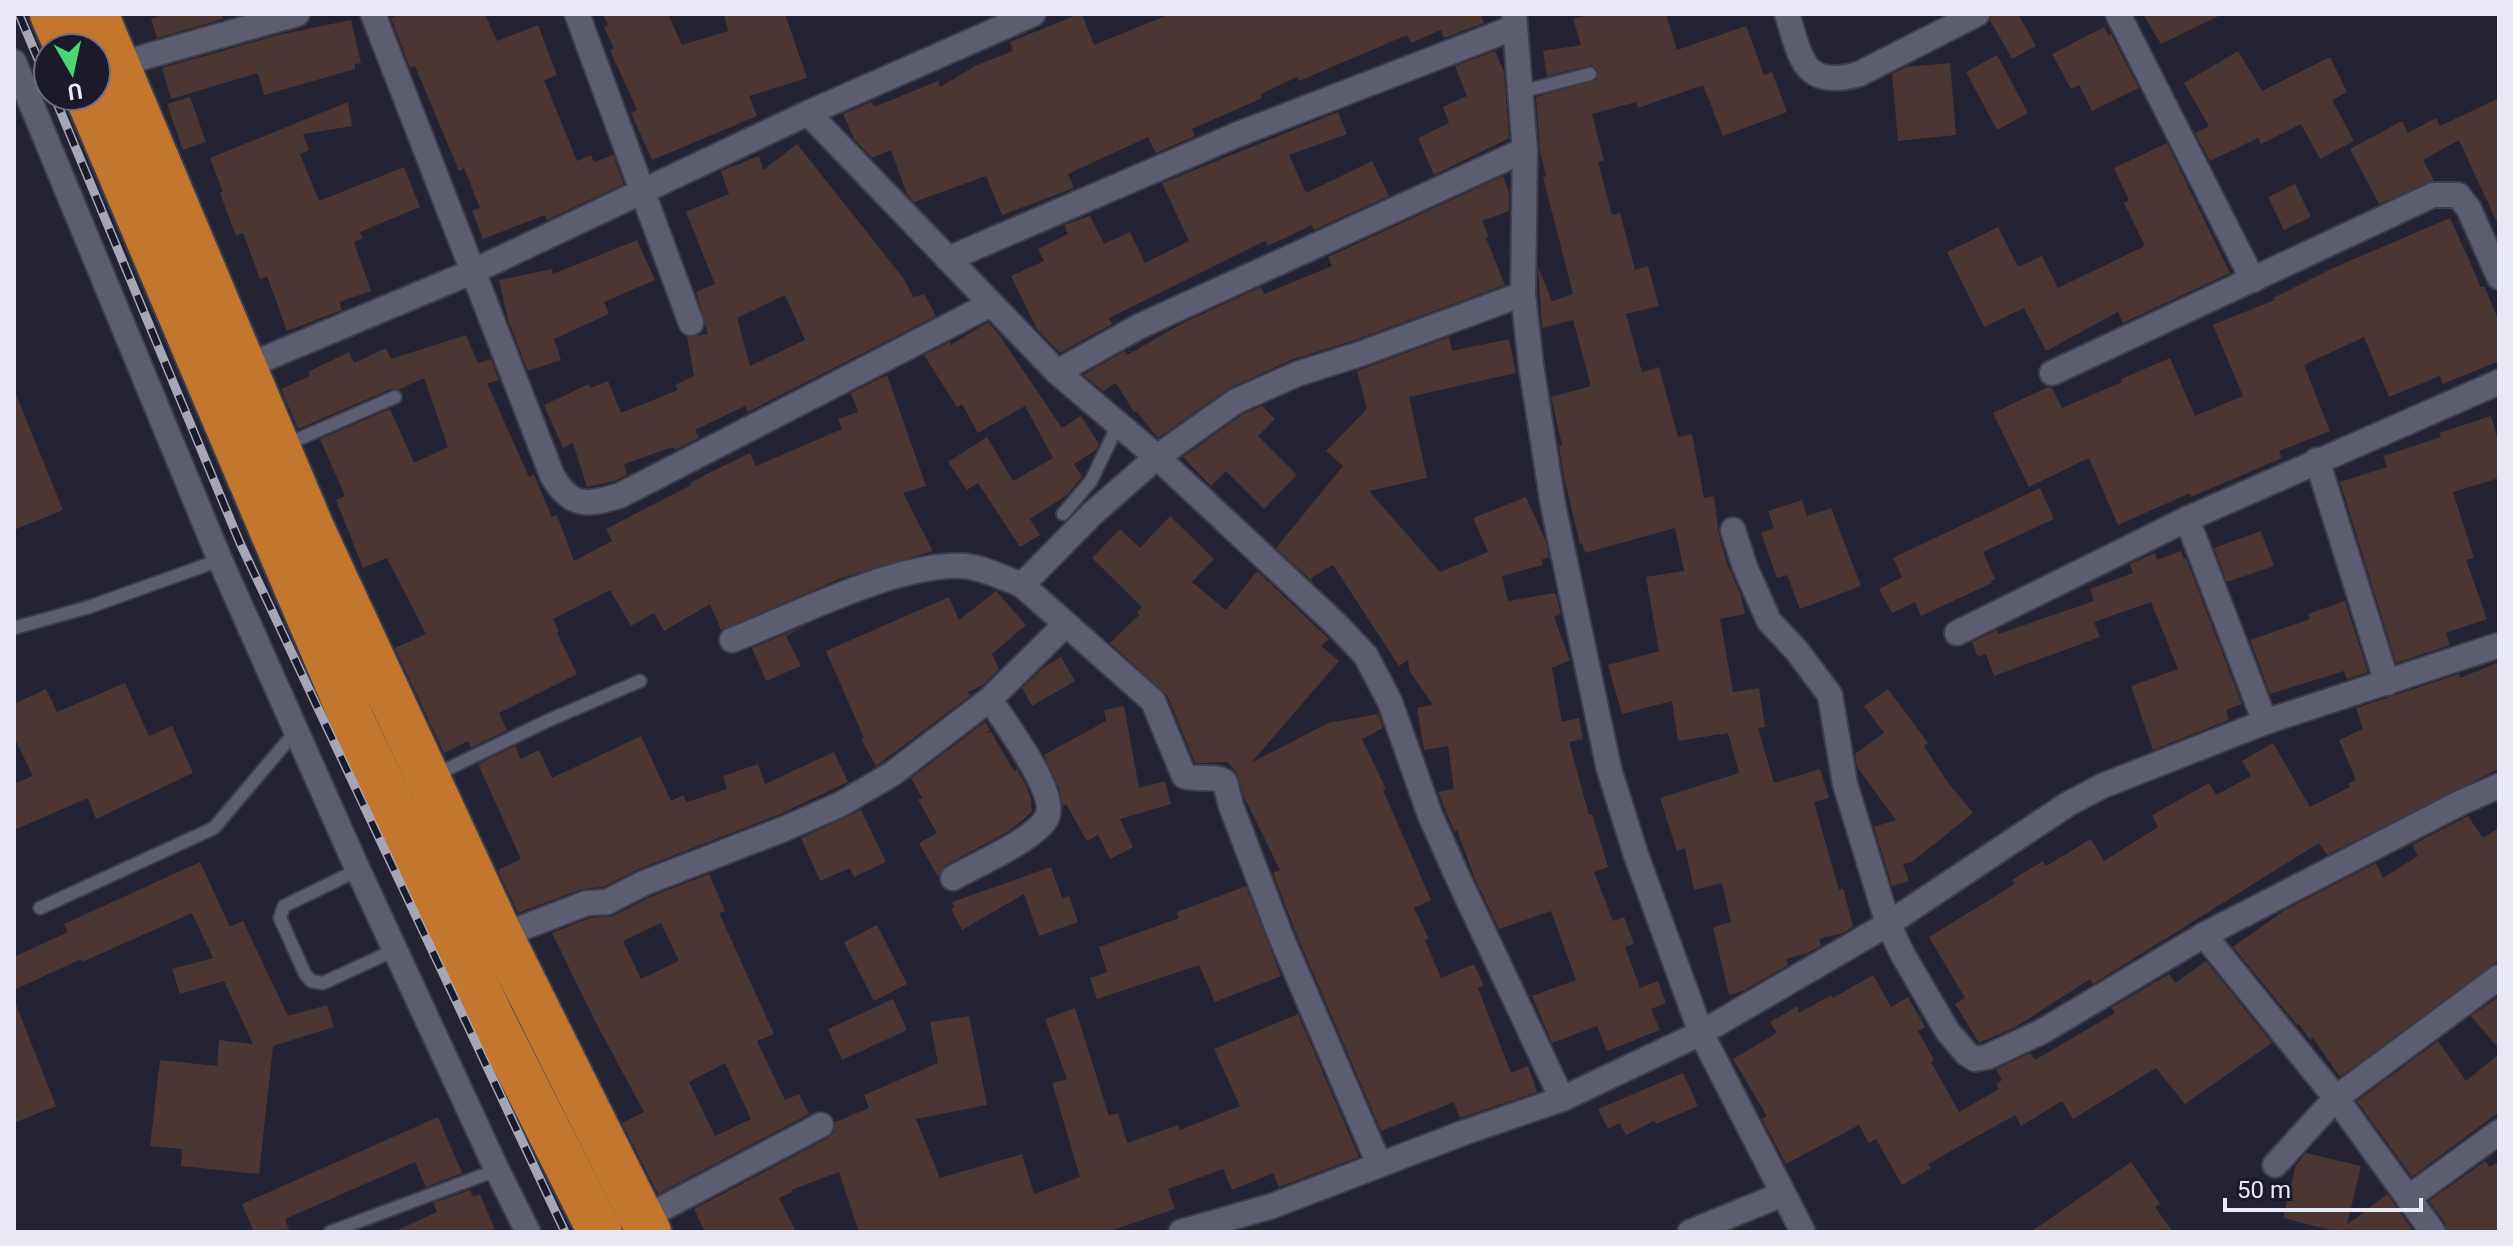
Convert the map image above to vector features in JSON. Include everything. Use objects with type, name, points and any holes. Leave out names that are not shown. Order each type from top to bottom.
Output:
[{"type":"highway","points":[[112,103],[245,367],[278,448],[293,535],[427,779],[645,1226]]},
{"type":"highway","points":[[112,107],[293,535],[354,724],[479,990],[600,1232]]},
{"type":"street","points":[[112,77],[297,14]]},
{"type":"street","points":[[373,14],[552,475],[560,491],[576,501],[595,503],[621,495],[991,304]]},
{"type":"street","points":[[577,14],[691,323]]},
{"type":"street","points":[[245,367],[474,271],[808,113],[1033,14]]},
{"type":"street","points":[[1787,14],[1799,53],[1810,72],[1826,79],[1859,74],[1977,14]]},
{"type":"street","points":[[2118,14],[2253,280]]},
{"type":"street","points":[[948,259],[1236,135],[1513,21],[1525,150],[1523,294],[1553,505],[1609,769],[1636,855],[1701,1033],[1803,1232]]},
{"type":"street","points":[[14,62],[220,560],[358,870],[528,1232]]},
{"type":"street","points":[[808,113],[1057,372],[1157,457],[1336,624],[1366,656],[1390,702],[1430,815],[1562,1099]]},
{"type":"street","points":[[1057,372],[1140,326],[1525,150]]},
{"type":"street","points":[[2052,373],[2414,203],[2443,193],[2458,195],[2469,209],[2499,277]]},
{"type":"street","points":[[1022,585],[1093,513],[1157,457],[1209,418],[1266,386],[1523,294]]},
{"type":"street","points":[[1957,633],[2187,519],[2499,382]]},
{"type":"street","points":[[2317,460],[2387,683]]},
{"type":"street","points":[[2187,519],[2265,722]]},
{"type":"street","points":[[1733,530],[1745,567],[1769,621],[1797,651],[1830,695],[1845,784],[1888,924],[1948,1032],[1967,1054],[1979,1059],[2043,1031],[2204,935],[2499,786]]},
{"type":"street","points":[[732,640],[828,600],[920,570],[965,566],[1022,585],[1153,701],[1184,776],[1218,778],[1225,782],[1231,806],[1281,937],[1379,1164]]},
{"type":"street","points":[[501,936],[587,903],[607,902],[644,883],[841,804],[892,774],[990,699],[1066,624]]},
{"type":"street","points":[[1181,1232],[1272,1206],[1562,1099],[1701,1033],[1888,924],[2068,804],[2102,786],[2265,722],[2499,645]]},
{"type":"street","points":[[953,878],[1012,847],[1048,814],[1048,797],[1032,765],[990,699]]},
{"type":"street","points":[[2204,935],[2336,1098],[2433,1232]]},
{"type":"street","points":[[2275,1165],[2336,1098],[2499,977]]},
{"type":"street","points":[[645,1226],[821,1125]]},
{"type":"street","points":[[2408,1198],[2499,1132]]},
{"type":"street","points":[[1690,1232],[1783,1194]]},
{"type":"lane","points":[[1520,92],[1590,74]]},
{"type":"lane","points":[[278,448],[395,397]]},
{"type":"lane","points":[[1063,514],[1091,481],[1119,423]]},
{"type":"lane","points":[[14,628],[89,607],[220,560]]},
{"type":"lane","points":[[427,779],[640,681]]},
{"type":"lane","points":[[40,908],[214,828],[296,731]]},
{"type":"lane","points":[[358,870],[284,906],[280,918],[305,974],[311,981],[323,983],[395,950]]},
{"type":"lane","points":[[330,1232],[497,1170]]},
{"type":"building","points":[[166,14],[221,14],[223,19],[157,38],[151,19]]},
{"type":"building","points":[[402,14],[485,14],[497,41],[538,25],[557,75],[544,80],[577,161],[591,155],[594,162],[613,155],[624,184],[547,220],[545,215],[483,239],[472,211],[480,208],[464,168],[459,171],[415,66],[410,68],[391,18]]},
{"type":"building","points":[[603,14],[668,14],[682,45],[728,31],[724,14],[785,14],[807,78],[749,96],[757,116],[652,160],[631,113],[637,110],[610,50],[614,49],[604,27],[608,25]]},
{"type":"building","points":[[1082,14],[1094,45],[1170,14],[1481,14],[1484,23],[1444,38],[1441,30],[1411,43],[1407,35],[1299,81],[1297,77],[1261,94],[1262,98],[1192,129],[1195,136],[1156,153],[1148,137],[1068,174],[1074,188],[1002,215],[986,176],[914,202],[907,194],[891,150],[872,158],[854,139],[843,114],[871,102],[874,107],[938,81],[940,87],[977,65],[1013,51],[1010,42]]},
{"type":"building","points":[[1591,14],[1666,14],[1677,50],[1746,26],[1764,75],[1772,72],[1787,112],[1723,136],[1703,85],[1638,108],[1636,102],[1592,114],[1604,161],[1598,162],[1612,215],[1620,213],[1635,270],[1648,266],[1659,306],[1626,314],[1642,372],[1659,367],[1678,437],[1692,434],[1704,498],[1714,496],[1719,535],[1741,596],[1745,614],[1720,619],[1733,692],[1759,688],[1765,727],[1758,728],[1774,783],[1820,769],[1829,798],[1814,802],[1853,927],[1819,939],[1821,946],[1786,959],[1788,965],[1743,991],[1729,995],[1713,927],[1731,922],[1722,883],[1694,890],[1685,848],[1677,851],[1660,798],[1739,773],[1728,733],[1678,741],[1672,701],[1622,714],[1608,665],[1659,651],[1646,577],[1684,571],[1675,528],[1585,553],[1580,544],[1564,477],[1559,446],[1562,445],[1551,397],[1591,386],[1573,320],[1542,328],[1538,267],[1552,301],[1573,294],[1543,177],[1546,176],[1540,151],[1536,97],[1597,80],[1598,71],[1592,65],[1547,76],[1543,51],[1581,45],[1573,19]]},
{"type":"building","points":[[1992,14],[2018,14],[2036,46],[2012,59],[1990,20]]},
{"type":"building","points":[[2143,14],[2223,14],[2161,44]]},
{"type":"building","points":[[351,20],[361,63],[355,64],[355,69],[264,95],[258,73],[171,99],[162,68],[278,35]]},
{"type":"building","points":[[2104,27],[2109,36],[2111,34],[2139,88],[2092,111],[2079,85],[2071,89],[2052,54]]},
{"type":"building","points":[[1495,51],[1504,72],[1509,138],[1434,175],[1418,138],[1449,123],[1443,107],[1467,96],[1455,66]]},
{"type":"building","points":[[2238,51],[2262,91],[2330,57],[2347,92],[2332,100],[2354,141],[2320,159],[2301,124],[2261,144],[2258,138],[2210,161],[2195,133],[2209,126],[2184,83]]},
{"type":"building","points":[[1997,55],[2028,113],[1997,130],[1966,72]]},
{"type":"building","points":[[1950,63],[1956,135],[1898,141],[1892,74],[1906,67]]},
{"type":"building","points":[[190,97],[206,142],[183,150],[167,104]]},
{"type":"building","points":[[2499,98],[2499,227],[2459,140],[2423,160],[2434,180],[2379,204],[2350,149],[2402,121],[2408,133],[2436,118],[2440,126]]},
{"type":"building","points":[[348,102],[352,126],[303,134],[309,150],[300,154],[319,201],[404,167],[420,207],[360,232],[363,238],[354,242],[371,291],[339,302],[342,310],[287,331],[267,276],[260,279],[243,233],[236,236],[210,158]]},
{"type":"building","points":[[1338,112],[1347,134],[1289,155],[1306,193],[1372,161],[1389,196],[1314,230],[1312,225],[1268,246],[1265,241],[1109,318],[1112,324],[1060,353],[1037,329],[1011,276],[1044,261],[1038,249],[1068,234],[1064,225],[1090,216],[1104,244],[1130,232],[1145,263],[1189,241],[1162,183]]},
{"type":"building","points":[[2167,143],[2230,273],[2123,323],[2118,312],[2046,351],[2024,308],[1984,327],[1947,252],[1998,227],[2018,267],[2042,256],[2058,288],[2145,246],[2124,203],[2129,200],[2114,168]]},
{"type":"building","points":[[797,144],[904,279],[913,297],[924,294],[936,316],[748,412],[745,406],[695,430],[699,438],[675,450],[673,447],[624,464],[627,475],[615,481],[587,487],[573,443],[563,448],[544,405],[589,384],[591,388],[608,381],[621,413],[678,390],[675,385],[694,376],[687,337],[708,334],[696,292],[715,284],[686,212],[729,194],[721,171],[759,156],[763,170]],"holes":[[[785,295],[805,340],[750,366],[737,318]]]},
{"type":"building","points":[[1503,176],[1509,192],[1509,211],[1482,221],[1505,285],[1291,360],[1228,389],[1158,438],[1134,412],[1116,383],[1103,391],[1083,375],[1125,351],[1127,355],[1185,322],[1261,287],[1264,294],[1332,266],[1328,257]]},
{"type":"building","points":[[2295,184],[2311,217],[2284,230],[2268,197]]},
{"type":"building","points":[[2450,218],[2499,321],[2499,361],[2443,384],[2440,376],[2389,397],[2364,337],[2304,365],[2330,431],[2279,451],[2282,458],[2118,525],[2089,458],[2029,487],[1993,413],[2048,387],[2052,388],[2062,408],[2170,358],[2195,416],[2243,396],[2213,325],[2274,300],[2333,268]]},
{"type":"building","points":[[637,240],[655,280],[604,302],[609,314],[554,339],[561,360],[528,371],[508,320],[499,280],[552,269],[553,274]]},
{"type":"building","points":[[988,322],[1062,428],[1081,416],[1099,444],[1096,450],[1074,464],[1082,477],[1067,495],[1030,519],[1040,535],[1020,547],[978,483],[967,490],[948,462],[987,437],[1013,481],[1053,458],[1025,406],[978,433],[962,404],[957,407],[924,355],[950,342],[951,345]]},
{"type":"building","points":[[466,335],[478,363],[491,359],[499,380],[487,383],[529,477],[534,475],[552,517],[557,515],[574,561],[612,541],[606,529],[707,474],[750,453],[756,466],[842,429],[838,419],[858,412],[851,393],[887,375],[926,486],[903,493],[933,551],[842,578],[721,630],[710,604],[664,631],[654,613],[631,626],[610,590],[553,619],[577,674],[499,713],[507,730],[471,748],[468,741],[444,753],[395,648],[426,634],[387,558],[363,568],[336,500],[345,496],[320,439],[390,409],[414,463],[448,447],[424,378],[298,429],[281,389],[310,376],[308,372],[349,352],[354,363],[386,348],[391,359]]},
{"type":"building","points":[[1449,337],[1452,351],[1509,339],[1516,373],[1409,397],[1427,478],[1369,491],[1440,572],[1488,552],[1473,518],[1526,497],[1546,542],[1549,557],[1541,560],[1543,565],[1502,576],[1508,601],[1555,593],[1557,598],[1561,614],[1554,617],[1570,660],[1552,668],[1562,722],[1579,718],[1583,739],[1569,742],[1589,815],[1592,814],[1608,867],[1594,872],[1613,921],[1624,917],[1634,944],[1625,947],[1640,988],[1658,981],[1666,1003],[1651,1009],[1660,1030],[1607,1051],[1597,1026],[1552,1043],[1532,996],[1576,980],[1551,911],[1499,929],[1438,792],[1454,789],[1448,746],[1424,750],[1417,708],[1433,705],[1410,672],[1408,660],[1399,666],[1333,565],[1311,578],[1313,582],[1276,548],[1343,466],[1326,451],[1367,409],[1357,371]]},
{"type":"building","points":[[14,393],[63,510],[14,530]]},
{"type":"building","points":[[1262,406],[1275,419],[1258,436],[1297,475],[1264,509],[1226,471],[1211,486],[1183,457],[1243,414]]},
{"type":"building","points":[[2491,416],[2499,443],[2499,478],[2453,492],[2474,558],[2466,560],[2487,619],[2446,633],[2450,645],[2396,663],[2340,482],[2387,467],[2383,456]]},
{"type":"building","points":[[2040,488],[2054,519],[1983,552],[1995,579],[1992,583],[1921,616],[1915,602],[1892,613],[1879,589],[1902,577],[1893,558]]},
{"type":"building","points":[[1802,500],[1807,516],[1831,508],[1861,586],[1800,609],[1787,575],[1777,578],[1761,533],[1774,528],[1768,511]]},
{"type":"building","points":[[1170,516],[1214,559],[1192,582],[1226,610],[1257,571],[1329,639],[1321,646],[1339,661],[1251,763],[1328,723],[1378,714],[1383,728],[1362,739],[1431,900],[1414,908],[1429,939],[1425,940],[1441,978],[1474,964],[1484,986],[1478,988],[1511,1073],[1528,1066],[1537,1092],[1460,1118],[1454,1102],[1381,1131],[1295,931],[1273,873],[1280,870],[1244,797],[1237,773],[1227,762],[1195,763],[1167,695],[1110,643],[1139,615],[1137,612],[1142,607],[1092,558],[1120,529],[1140,548]]},
{"type":"building","points":[[2261,531],[2274,566],[2227,582],[2214,548]]},
{"type":"building","points":[[2181,551],[2242,704],[2226,710],[2229,720],[2153,750],[2131,686],[2178,669],[2151,602],[2094,622],[2100,637],[1994,676],[1986,654],[1978,657],[1972,642],[1997,630],[1998,634],[2094,601],[2090,589],[2133,573],[2130,564],[2155,553],[2157,560]]},
{"type":"building","points":[[996,591],[1026,625],[992,654],[999,669],[983,685],[968,692],[970,696],[876,766],[861,739],[864,738],[826,651],[949,597],[959,620]]},
{"type":"building","points":[[2345,601],[2368,672],[2347,679],[2344,671],[2270,694],[2250,640],[2310,619],[2308,614]]},
{"type":"building","points":[[809,624],[786,636],[801,666],[766,681],[752,648]]},
{"type":"building","points":[[1061,657],[1075,681],[1032,706],[1022,688],[1043,668]]},
{"type":"building","points":[[2499,662],[2499,769],[2327,855],[2319,843],[2093,984],[2090,979],[2014,1028],[1979,1043],[1955,1004],[1965,998],[1929,937],[2015,884],[2012,880],[2043,861],[2046,866],[2091,839],[2104,861],[2158,827],[2152,815],[2209,783],[2216,795],[2251,776],[2242,761],[2273,743],[2310,807],[2350,787],[2349,783],[2356,780],[2339,740],[2363,729],[2356,708],[2459,674],[2460,678]]},
{"type":"building","points":[[125,683],[149,736],[172,726],[193,773],[96,819],[88,798],[14,830],[14,784],[33,776],[14,737],[14,704],[46,689],[57,712]]},
{"type":"building","points":[[1888,689],[1928,743],[1924,746],[1946,780],[1973,813],[1912,862],[1903,864],[1909,881],[1892,886],[1874,827],[1896,820],[1857,767],[1855,754],[1884,733],[1864,706]]},
{"type":"building","points":[[1124,706],[1139,788],[1165,781],[1171,804],[1120,819],[1133,847],[1110,859],[1098,835],[1087,841],[1066,804],[1063,806],[1059,788],[1044,755],[1106,721],[1104,710]]},
{"type":"building","points":[[985,722],[990,730],[985,733],[991,732],[1014,771],[1017,769],[1025,783],[1032,812],[1009,831],[946,865],[938,877],[919,843],[937,833],[918,800],[922,798],[911,778]]},
{"type":"building","points":[[641,736],[671,801],[683,795],[687,802],[727,789],[723,776],[758,764],[765,784],[834,752],[848,782],[778,815],[639,869],[603,887],[582,889],[518,913],[498,870],[521,859],[478,764],[515,746],[521,759],[539,750],[552,778]]},
{"type":"building","points":[[861,810],[886,862],[854,877],[850,868],[820,881],[801,838]]},
{"type":"building","points":[[2468,816],[2483,838],[2499,828],[2499,960],[2340,1077],[2313,1038],[2310,1040],[2233,947],[2285,910],[2376,863],[2383,878],[2418,856],[2412,845]]},
{"type":"building","points":[[200,862],[230,927],[243,921],[288,1016],[327,1005],[334,1027],[273,1046],[259,1174],[181,1166],[182,1149],[150,1146],[160,1060],[217,1066],[219,1040],[253,1044],[224,981],[180,994],[172,969],[213,958],[192,913],[14,990],[14,957],[68,932],[64,924]]},
{"type":"building","points":[[1051,867],[1062,898],[1069,896],[1078,922],[1039,936],[1024,894],[962,930],[951,909],[954,907],[952,902]]},
{"type":"building","points":[[709,874],[725,911],[719,913],[774,1034],[757,1041],[785,1100],[799,1094],[809,1114],[658,1194],[622,1123],[644,1112],[552,933],[590,918],[613,916],[650,897]],"holes":[[[661,923],[679,961],[641,979],[623,941]],[[725,1063],[751,1119],[715,1136],[689,1082]]]},
{"type":"building","points":[[1246,886],[1281,976],[1215,1002],[1199,965],[1097,999],[1090,978],[1107,972],[1099,947],[1179,918],[1177,912]]},
{"type":"building","points":[[877,925],[907,984],[874,1001],[844,942]]},
{"type":"building","points":[[2206,961],[2272,1043],[2185,1104],[2156,1068],[2073,1119],[2062,1101],[2021,1126],[2015,1115],[1928,1164],[1931,1168],[1902,1185],[1876,1139],[1869,1143],[1859,1125],[1786,1164],[1762,1119],[1767,1116],[1733,1059],[1777,1033],[1770,1022],[1798,1006],[1799,1013],[1831,995],[1833,998],[1873,975],[1891,1007],[1908,997],[1925,1027],[1918,1031],[1934,1060],[1931,1062],[1959,1112],[1999,1089],[1996,1084],[2002,1080],[1996,1069],[2030,1053],[2035,1060],[2115,1013],[2111,1008],[2169,974],[2175,983]]},
{"type":"building","points":[[2499,998],[2499,1049],[2471,1016]]},
{"type":"building","points":[[893,999],[907,1030],[842,1060],[828,1029]]},
{"type":"building","points":[[14,1003],[56,1106],[14,1123]]},
{"type":"building","points":[[1075,1008],[1109,1116],[1118,1113],[1127,1143],[1178,1125],[1180,1130],[1240,1106],[1214,1049],[1298,1014],[1359,1157],[1279,1187],[1273,1173],[1232,1190],[1223,1169],[1168,1189],[1175,1209],[1107,1232],[859,1232],[839,1172],[791,1190],[779,1198],[796,1232],[705,1232],[694,1209],[828,1138],[834,1132],[835,1122],[869,1108],[864,1095],[938,1063],[930,1022],[969,1016],[987,1105],[916,1119],[940,1178],[1022,1154],[1034,1194],[1080,1177],[1052,1083],[1067,1079],[1045,1019]]},
{"type":"building","points":[[2438,1041],[2466,1081],[2499,1054],[2499,1112],[2412,1177],[2357,1101]]},
{"type":"building","points":[[1683,1073],[1698,1106],[1656,1124],[1654,1121],[1626,1135],[1620,1123],[1608,1129],[1598,1109]]},
{"type":"building","points":[[438,1117],[462,1173],[426,1187],[415,1162],[285,1219],[290,1232],[254,1232],[242,1204]]},
{"type":"building","points":[[2306,1153],[2361,1166],[2347,1225],[2387,1194],[2414,1232],[2338,1232],[2283,1218],[2296,1165]]},
{"type":"building","points":[[2485,1161],[2490,1167],[2499,1161],[2499,1232],[2448,1232],[2429,1201]]},
{"type":"building","points":[[2131,1162],[2160,1204],[2155,1207],[2173,1232],[2031,1232]]},
{"type":"building","points":[[470,1190],[473,1197],[480,1194],[496,1232],[393,1232],[437,1212],[433,1203]]},
{"type":"railway","points":[[19,14],[32,45]]},
{"type":"railway","points":[[61,112],[240,543],[565,1232]]}]
